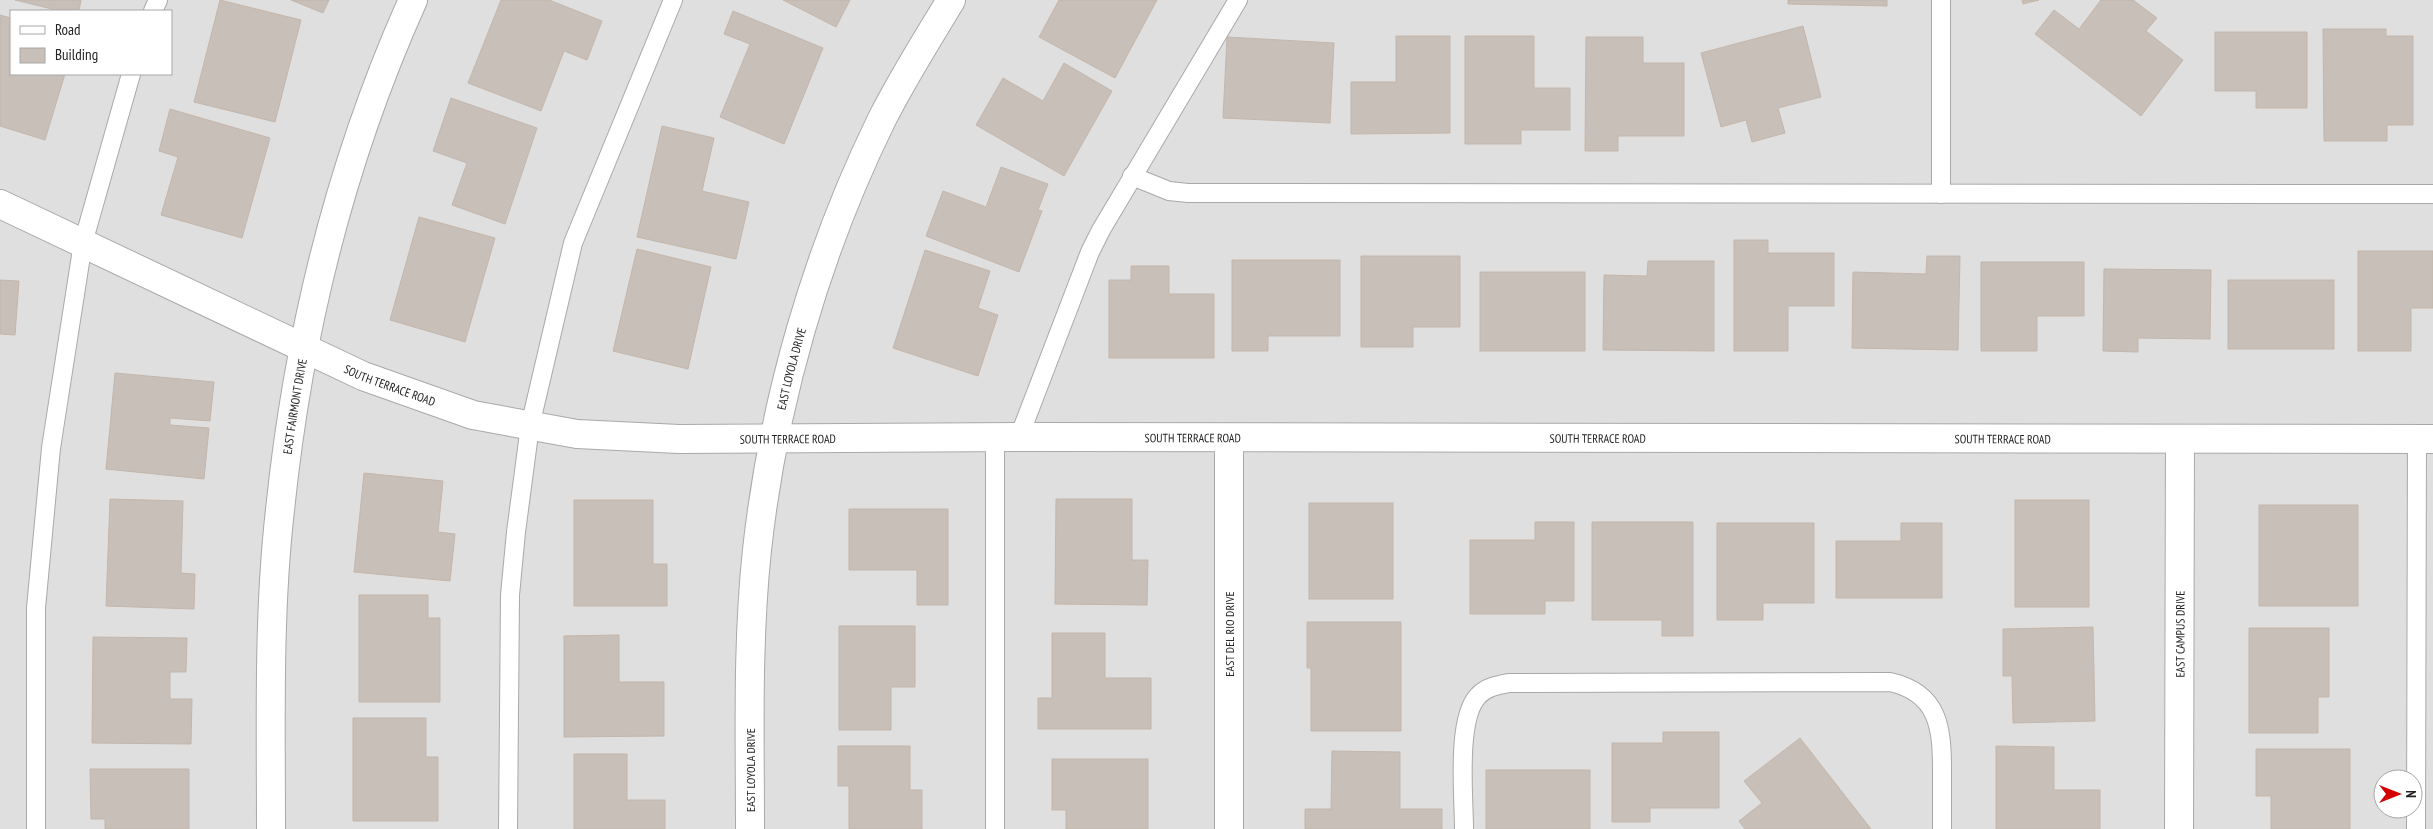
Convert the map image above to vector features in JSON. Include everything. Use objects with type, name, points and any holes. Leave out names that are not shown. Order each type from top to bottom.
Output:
[{"type":"street","name":"EAST FAIRMONT DRIVE","points":[[271,829],[274,592],[280,510],[304,350],[320,272],[354,156],[378,87],[413,0]]},
{"type":"street","name":"EAST LOYOLA DRIVE","points":[[750,829],[750,657],[753,606],[764,497],[775,438],[803,325],[837,223],[881,121],[902,81],[951,0]]},
{"type":"street","name":"SOUTH TERRACE ROAD","points":[[0,204],[304,350],[363,376],[415,396],[473,414],[577,434],[627,438],[2425,439]]},
{"type":"street","name":"EAST DEL RIO DRIVE","points":[[1229,438],[1229,829]]},
{"type":"street","name":"EAST CAMPUS DRIVE","points":[[2179,829],[2180,439]]},
{"type":"lane","points":[[508,829],[510,595],[519,506],[530,426],[573,243],[673,0]]},
{"type":"lane","points":[[995,829],[1007,438],[1090,252],[1132,176],[1238,0]]},
{"type":"lane","points":[[1941,194],[1942,0]]},
{"type":"lane","points":[[36,829],[36,608],[51,448],[83,243],[131,75]]},
{"type":"lane","points":[[1132,176],[1169,191],[1188,193],[2433,194]]},
{"type":"lane","points":[[2416,829],[2425,439]]},
{"type":"lane","points":[[1464,829],[1464,732],[1468,712],[1478,696],[1493,686],[1509,683],[1890,682],[1904,685],[1917,693],[1930,705],[1939,722],[1942,740],[1942,829]]},
{"type":"shaded area","points":[[0,0],[2433,0],[2433,829],[0,829]]},
{"type":"building","points":[[15,0],[81,0],[79,10],[56,10]]},
{"type":"building","points":[[220,0],[301,20],[275,122],[194,102]]},
{"type":"building","points":[[291,0],[329,0],[323,13]]},
{"type":"building","points":[[501,0],[549,0],[602,21],[587,60],[564,51],[541,111],[468,83]]},
{"type":"building","points":[[783,0],[850,0],[836,27]]},
{"type":"building","points":[[1059,0],[1157,0],[1115,78],[1039,37]]},
{"type":"building","points":[[1788,0],[1887,0],[1887,6],[1788,4]]},
{"type":"building","points":[[2022,0],[2039,0],[2023,4]]},
{"type":"building","points":[[2101,0],[2133,0],[2157,18],[2146,31],[2183,60],[2141,116],[2035,34],[2054,10],[2079,29]]},
{"type":"building","points":[[733,11],[823,48],[784,144],[720,117],[750,44],[724,34]]},
{"type":"building","points":[[0,15],[10,18],[10,75],[65,75],[45,140],[0,126]]},
{"type":"building","points":[[1803,26],[1821,97],[1778,108],[1785,133],[1752,142],[1746,120],[1721,127],[1701,53]]},
{"type":"building","points":[[2323,29],[2386,29],[2386,36],[2413,36],[2413,125],[2387,125],[2387,141],[2324,141]]},
{"type":"building","points":[[2215,32],[2307,32],[2307,108],[2256,108],[2256,91],[2215,91]]},
{"type":"building","points":[[1396,36],[1450,36],[1450,133],[1351,134],[1351,82],[1396,82]]},
{"type":"building","points":[[1465,36],[1534,36],[1534,88],[1570,88],[1570,130],[1521,130],[1521,144],[1465,144]]},
{"type":"building","points":[[1227,37],[1334,43],[1330,123],[1223,118]]},
{"type":"building","points":[[1586,37],[1643,37],[1643,63],[1684,63],[1684,136],[1618,136],[1618,151],[1585,151]]},
{"type":"building","points":[[1064,63],[1112,91],[1064,176],[976,125],[1003,78],[1043,101]]},
{"type":"building","points":[[451,98],[537,128],[505,224],[452,205],[467,163],[433,151]]},
{"type":"building","points":[[170,109],[270,138],[242,238],[161,215],[178,157],[159,151]]},
{"type":"building","points":[[662,126],[714,138],[702,191],[749,202],[736,259],[637,237]]},
{"type":"building","points":[[1001,167],[1048,184],[1038,210],[1042,211],[1019,272],[926,236],[943,191],[986,207]]},
{"type":"building","points":[[419,217],[495,238],[465,342],[390,320]]},
{"type":"building","points":[[1734,240],[1768,240],[1768,253],[1834,253],[1834,306],[1788,306],[1788,351],[1734,351]]},
{"type":"building","points":[[637,249],[711,267],[688,369],[613,351]]},
{"type":"building","points":[[925,250],[990,271],[978,308],[998,315],[978,376],[893,348]]},
{"type":"building","points":[[2358,251],[2433,251],[2433,308],[2411,308],[2411,351],[2358,351]]},
{"type":"building","points":[[1361,256],[1460,256],[1460,327],[1413,327],[1413,347],[1361,347]]},
{"type":"building","points":[[1927,256],[1960,256],[1958,350],[1852,348],[1853,272],[1926,274]]},
{"type":"building","points":[[1232,260],[1340,260],[1340,336],[1268,336],[1268,351],[1232,351]]},
{"type":"building","points":[[1648,261],[1714,261],[1714,351],[1603,350],[1604,275],[1647,276]]},
{"type":"building","points":[[1981,262],[2084,262],[2084,316],[2037,316],[2037,351],[1981,351]]},
{"type":"building","points":[[1131,266],[1169,266],[1169,294],[1214,294],[1214,358],[1109,358],[1109,280],[1131,280]]},
{"type":"building","points":[[2104,269],[2211,270],[2210,339],[2138,338],[2138,352],[2103,351]]},
{"type":"building","points":[[1480,272],[1585,272],[1585,351],[1480,351]]},
{"type":"building","points":[[0,280],[19,281],[15,335],[0,334]]},
{"type":"building","points":[[2228,280],[2334,280],[2334,349],[2228,349]]},
{"type":"building","points":[[115,373],[214,382],[210,421],[170,418],[170,425],[209,428],[204,479],[106,469]]},
{"type":"building","points":[[364,473],[443,481],[438,532],[455,534],[450,581],[354,572]]},
{"type":"building","points":[[110,499],[183,501],[181,573],[195,574],[194,609],[106,606]]},
{"type":"building","points":[[1056,499],[1132,499],[1132,560],[1148,560],[1147,605],[1055,604]]},
{"type":"building","points":[[574,500],[653,500],[653,564],[667,564],[667,606],[574,606]]},
{"type":"building","points":[[2015,500],[2089,500],[2089,607],[2015,607]]},
{"type":"building","points":[[1309,503],[1393,503],[1393,599],[1309,599]]},
{"type":"building","points":[[2259,505],[2358,505],[2358,606],[2259,606]]},
{"type":"building","points":[[849,509],[948,509],[948,605],[917,605],[917,570],[849,570]]},
{"type":"building","points":[[1535,522],[1574,522],[1574,601],[1545,601],[1545,614],[1470,614],[1470,540],[1535,540]]},
{"type":"building","points":[[1592,522],[1693,522],[1693,636],[1662,636],[1662,620],[1592,620]]},
{"type":"building","points":[[1717,523],[1814,523],[1814,603],[1763,603],[1763,620],[1717,620]]},
{"type":"building","points":[[1901,523],[1942,523],[1942,598],[1836,598],[1836,541],[1901,541]]},
{"type":"building","points":[[359,595],[428,595],[428,618],[440,618],[440,702],[359,702]]},
{"type":"building","points":[[1307,622],[1401,622],[1401,731],[1311,731],[1311,668],[1307,668]]},
{"type":"building","points":[[839,626],[915,626],[915,687],[891,687],[891,730],[839,730]]},
{"type":"building","points":[[2093,627],[2095,721],[2013,723],[2012,676],[2003,676],[2003,629]]},
{"type":"building","points":[[2249,628],[2329,628],[2329,697],[2318,697],[2318,733],[2249,733]]},
{"type":"building","points":[[1052,633],[1105,633],[1105,678],[1151,678],[1151,729],[1038,729],[1038,698],[1052,698]]},
{"type":"building","points":[[619,635],[619,682],[664,682],[664,736],[564,737],[564,636]]},
{"type":"building","points":[[93,637],[187,638],[186,672],[170,672],[170,699],[192,699],[191,744],[92,743]]},
{"type":"building","points":[[353,718],[426,718],[426,757],[438,757],[438,821],[353,821]]},
{"type":"building","points":[[1663,732],[1719,732],[1719,808],[1650,808],[1650,822],[1612,822],[1612,743],[1663,743]]},
{"type":"building","points":[[1800,738],[1871,829],[1745,829],[1739,821],[1762,803],[1744,781]]},
{"type":"building","points":[[838,746],[910,746],[910,790],[922,790],[922,829],[849,829],[849,786],[838,786]]},
{"type":"building","points":[[1996,746],[2054,747],[2054,790],[2100,790],[2100,829],[1996,829]]},
{"type":"building","points":[[2256,749],[2350,749],[2350,829],[2271,829],[2271,796],[2256,796]]},
{"type":"building","points":[[1332,751],[1400,752],[1400,809],[1442,809],[1442,829],[1305,829],[1305,809],[1331,809]]},
{"type":"building","points":[[574,754],[627,754],[627,800],[665,800],[665,829],[574,829]]},
{"type":"building","points":[[1052,759],[1148,759],[1148,829],[1066,829],[1066,810],[1052,810]]},
{"type":"building","points":[[90,769],[189,769],[189,829],[105,829],[105,819],[91,819]]},
{"type":"building","points":[[1486,770],[1590,770],[1590,829],[1486,829]]}]
